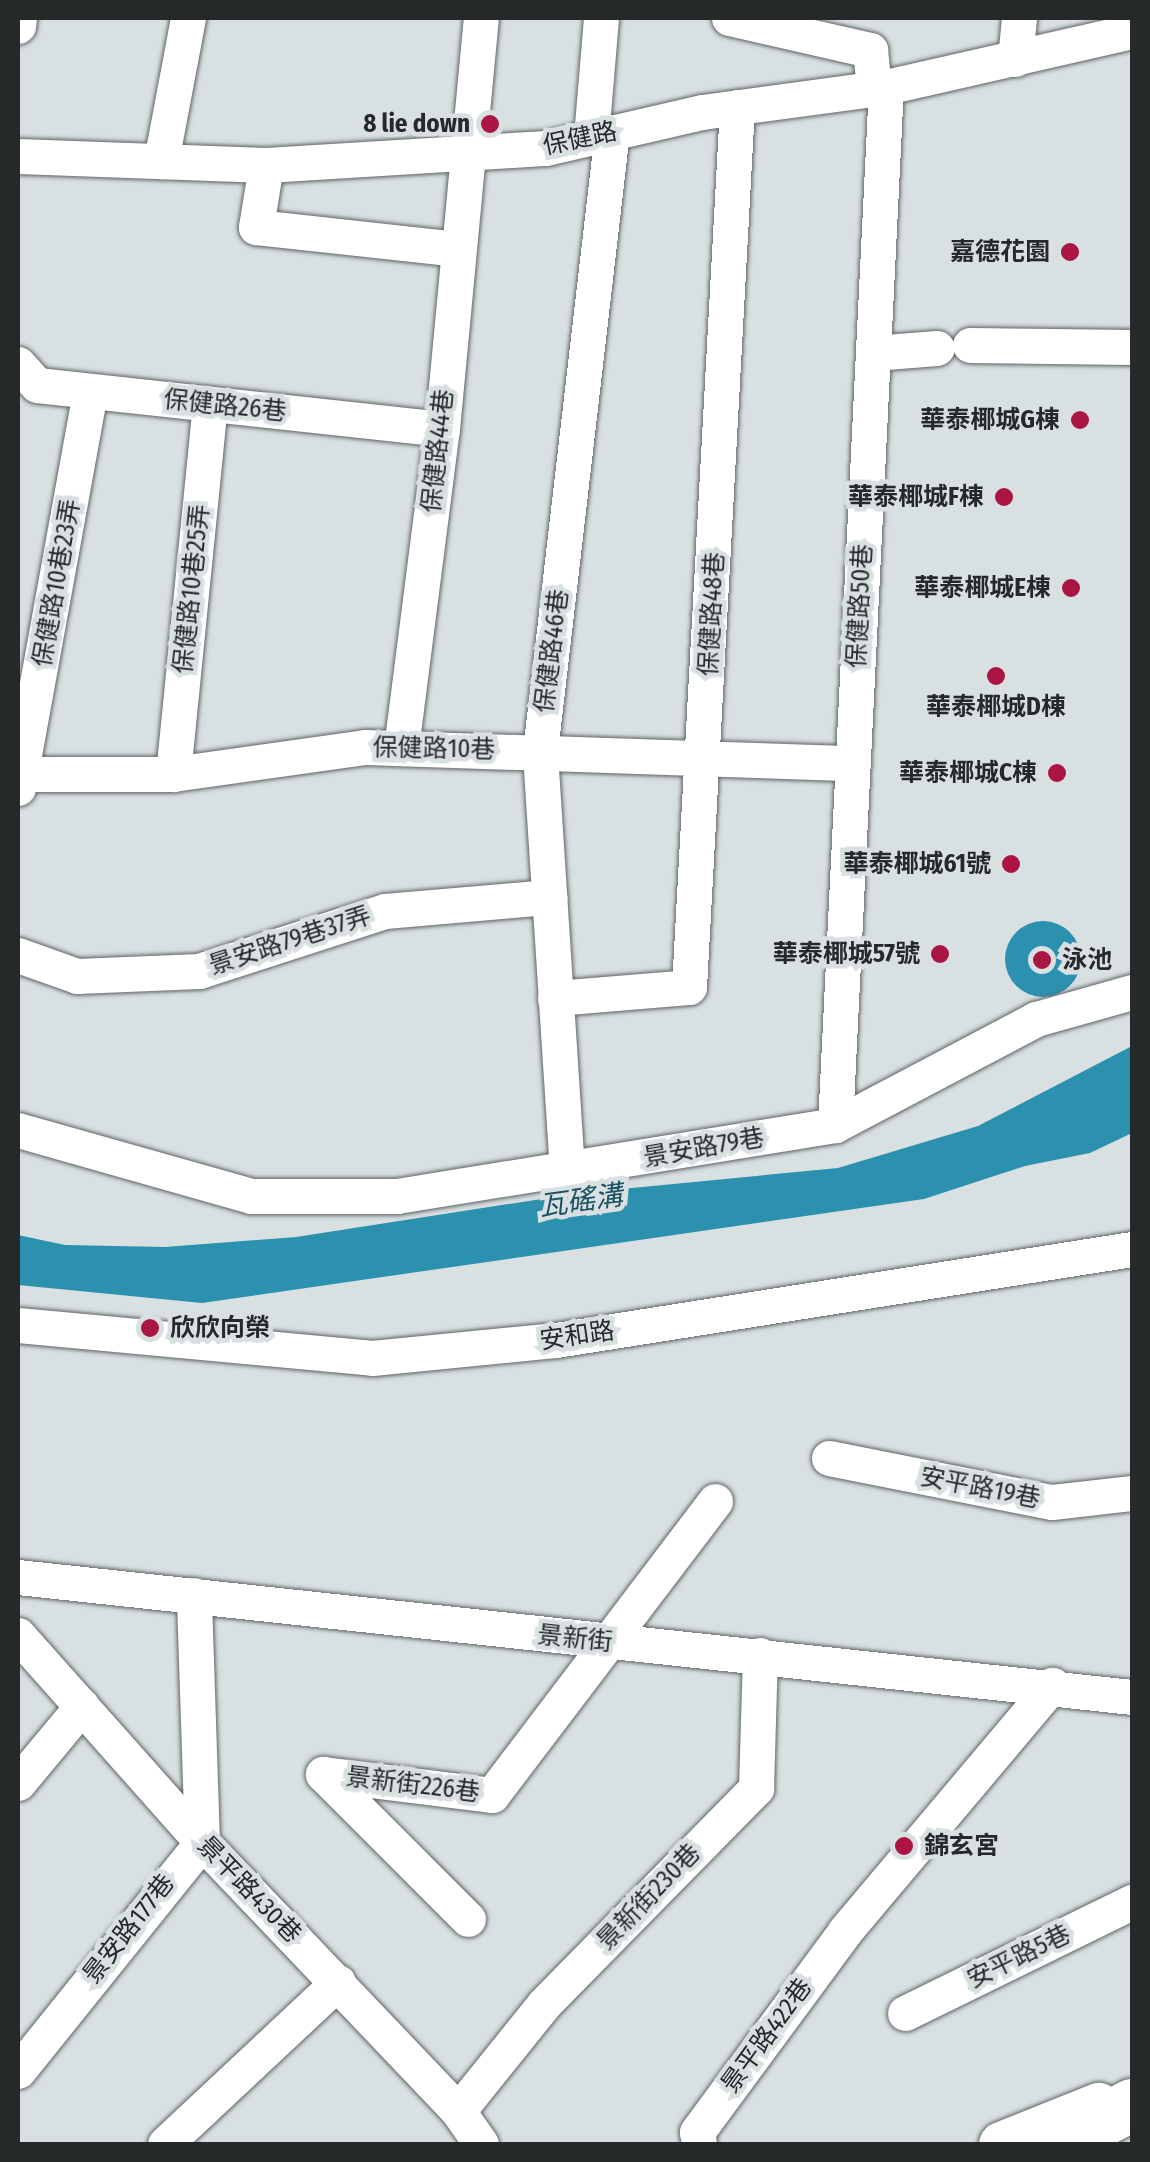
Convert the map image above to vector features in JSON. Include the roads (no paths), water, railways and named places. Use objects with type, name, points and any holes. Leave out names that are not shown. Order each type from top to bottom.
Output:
[{"type":"highway","points":[[1059,2144],[1132,2105]]},
{"type":"main road","points":[[1002,2144],[1132,2092]]},
{"type":"street","points":[[18,26],[19,18]]},
{"type":"street","points":[[162,162],[188,18]]},
{"type":"street","name":"保健路44巷","points":[[401,748],[442,429],[465,153],[481,18]]},
{"type":"street","name":"保健路46巷","points":[[566,1171],[540,751],[602,135],[601,18]]},
{"type":"street","points":[[729,18],[871,34]]},
{"type":"street","points":[[1015,59],[1019,18]]},
{"type":"street","name":"保健路","points":[[18,156],[266,165],[546,148],[738,107],[880,87],[1132,32]]},
{"type":"street","name":"保健路50巷","points":[[835,1125],[874,353],[880,87],[871,34]]},
{"type":"street","name":"保健路48巷","points":[[556,998],[690,987],[738,107]]},
{"type":"street","points":[[266,165],[256,228],[457,249]]},
{"type":"street","points":[[874,353],[954,346],[1132,347]]},
{"type":"street","name":"保健路26巷","points":[[18,364],[36,385],[442,429]]},
{"type":"street","name":"保健路10巷23弄","points":[[20,779],[90,391]]},
{"type":"street","name":"保健路10巷25弄","points":[[174,774],[210,404]]},
{"type":"street","name":"保健路10巷","points":[[20,779],[174,774],[365,747],[852,763]]},
{"type":"street","name":"景安路79巷37弄","points":[[18,955],[78,976],[200,971],[385,911],[549,897]]},
{"type":"street","name":"景安路79巷","points":[[18,1130],[252,1196],[398,1196],[835,1125],[1036,1019],[1132,992]]},
{"type":"street","name":"安和路","points":[[18,1325],[372,1358],[556,1340],[1132,1248]]},
{"type":"street","name":"安平路19巷","points":[[829,1458],[1052,1502],[1132,1492]]},
{"type":"street","points":[[608,1642],[715,1500]]},
{"type":"street","name":"景新街","points":[[18,1577],[1132,1696]]},
{"type":"street","points":[[194,1595],[202,1842]]},
{"type":"street","name":"景平路430巷","points":[[18,1635],[202,1842],[458,2110],[482,2144]]},
{"type":"street","name":"景新街226巷","points":[[468,1919],[323,1774],[492,1796],[608,1642]]},
{"type":"street","name":"景新街230巷","points":[[458,2110],[544,2004],[756,1788],[760,1655]]},
{"type":"street","name":"景平路422巷","points":[[699,2144],[697,2132],[845,1931],[1052,1685]]},
{"type":"street","points":[[18,1783],[82,1706]]},
{"type":"street","name":"景安路177巷","points":[[18,2071],[202,1842]]},
{"type":"street","name":"安平路5巷","points":[[906,2013],[1132,1902]]},
{"type":"street","points":[[165,2144],[338,1982]]},
{"type":"water","name":"泳池","points":[[1043,921],[1070,932],[1081,959],[1070,986],[1043,997],[1016,986],[1005,959],[1016,932]]},
{"type":"water","name":"瓦磘溝","points":[[1132,1046],[1132,1133],[1090,1153],[1025,1166],[924,1199],[202,1303],[18,1285],[18,1235],[65,1245],[165,1247],[296,1237],[580,1193],[838,1168],[978,1126]]},
{"type":"place","name":"8 lie down","points":[[490,124]]},
{"type":"place","name":"嘉德花園","points":[[1070,252]]},
{"type":"place","name":"華泰椰城G棟","points":[[1080,420]]},
{"type":"place","name":"華泰椰城F棟","points":[[1004,497]]},
{"type":"place","name":"華泰椰城E棟","points":[[1071,588]]},
{"type":"place","name":"華泰椰城D棟","points":[[996,676]]},
{"type":"place","name":"華泰椰城C棟","points":[[1057,773]]},
{"type":"place","name":"華泰椰城61號","points":[[1011,864]]},
{"type":"place","name":"華泰椰城57號","points":[[940,954]]},
{"type":"place","name":"泳池","points":[[1042,960]]},
{"type":"place","name":"欣欣向榮","points":[[150,1328]]},
{"type":"place","name":"錦玄宮","points":[[904,1846]]}]
